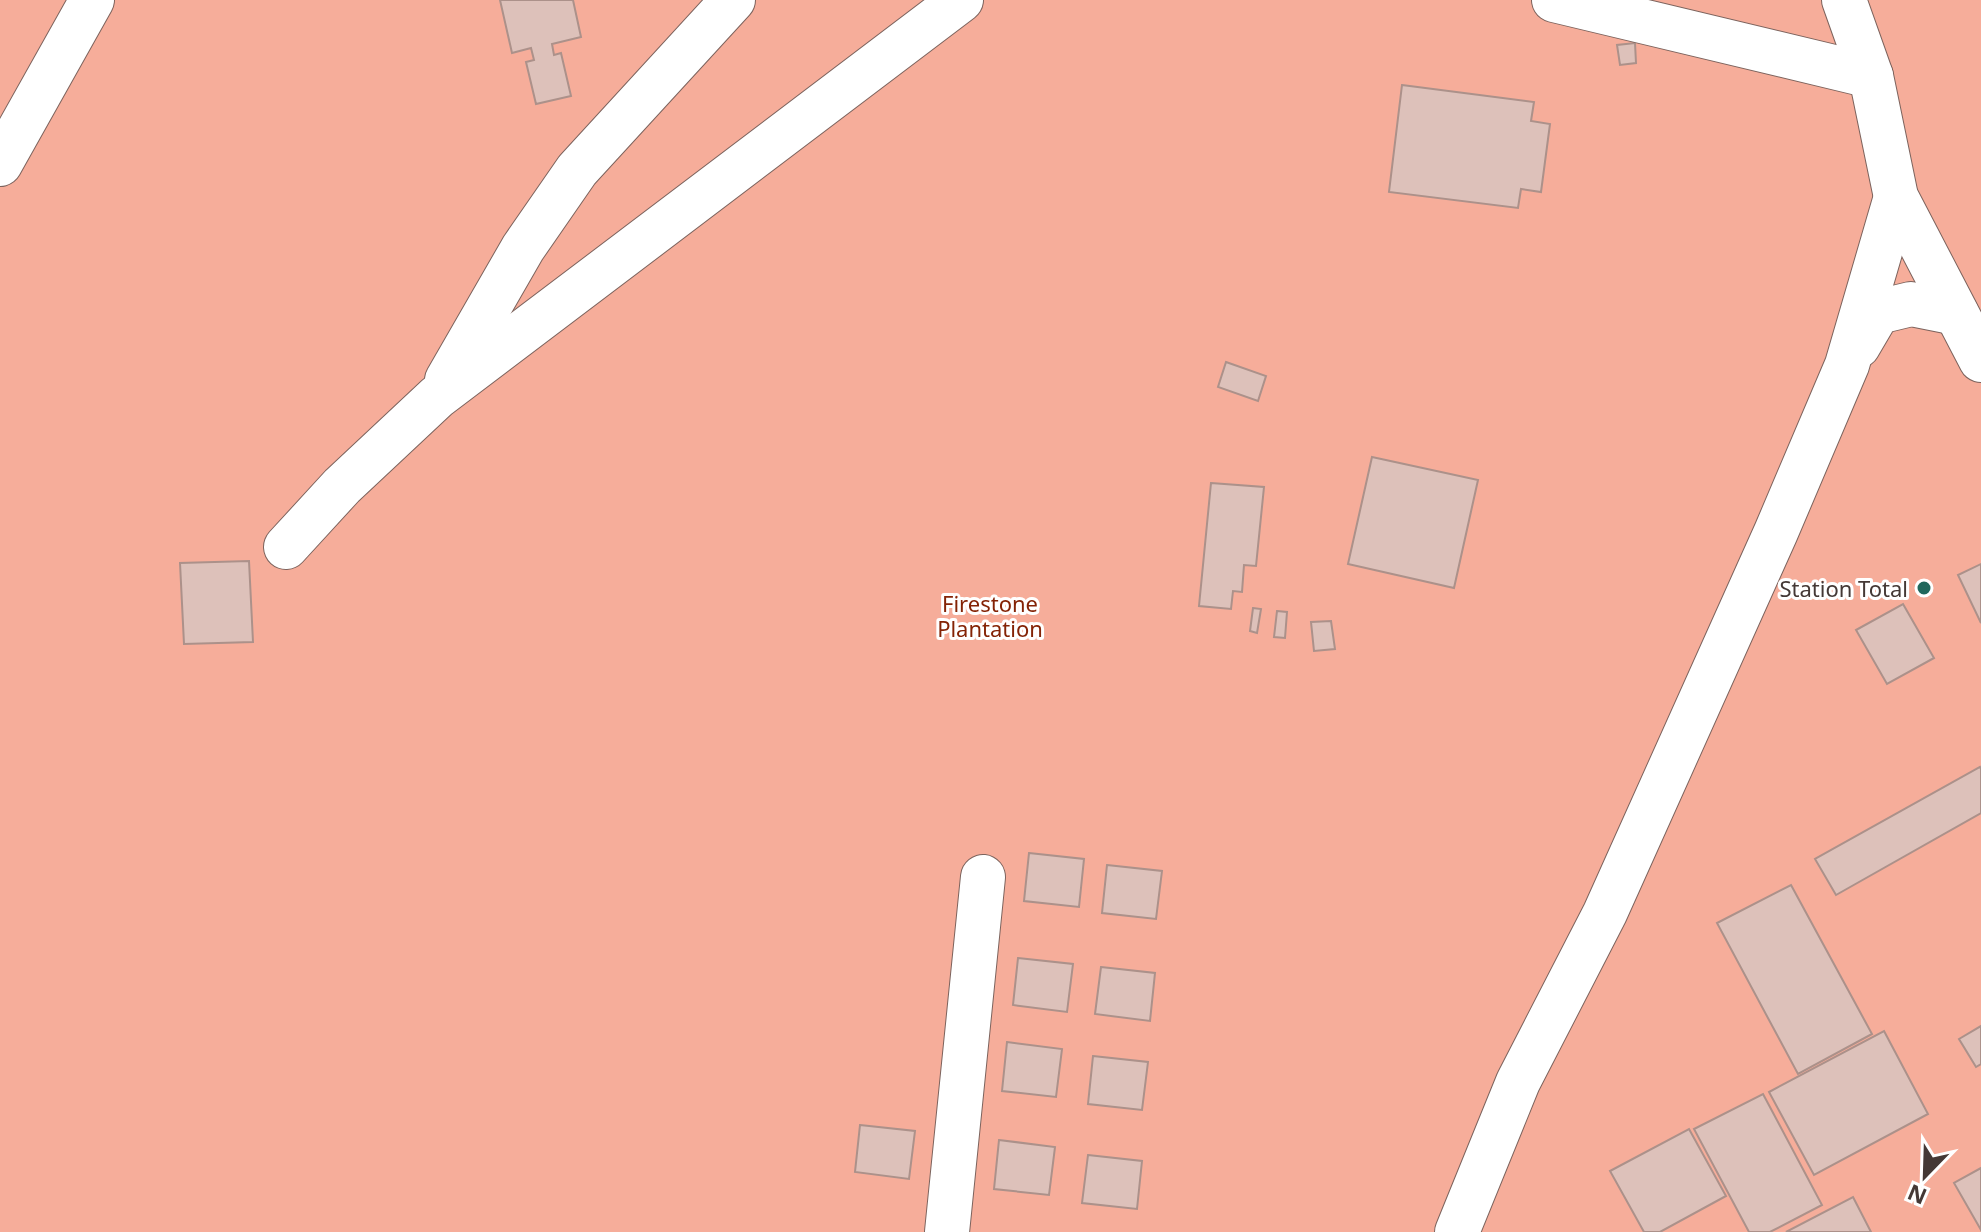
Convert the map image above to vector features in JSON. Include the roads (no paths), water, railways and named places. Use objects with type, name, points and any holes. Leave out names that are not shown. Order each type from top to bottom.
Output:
[{"type":"street","points":[[0,164],[92,0]]},
{"type":"street","points":[[437,397],[523,248],[577,170],[733,0]]},
{"type":"street","points":[[286,547],[342,486],[437,397],[961,0]]},
{"type":"street","points":[[1554,0],[1871,76]]},
{"type":"street","points":[[1844,0],[1871,76],[1896,197],[1981,360]]},
{"type":"street","points":[[1457,1232],[1518,1082],[1605,913],[1770,546],[1847,365],[1896,197]]},
{"type":"street","points":[[1847,365],[1878,312],[1911,304],[1956,313]]},
{"type":"street","points":[[947,1232],[983,877]]},
{"type":"place","name":"Station Total","points":[[1924,588]]},
{"type":"park label","name":"Firestone Plantation","points":[[990,616]]}]
